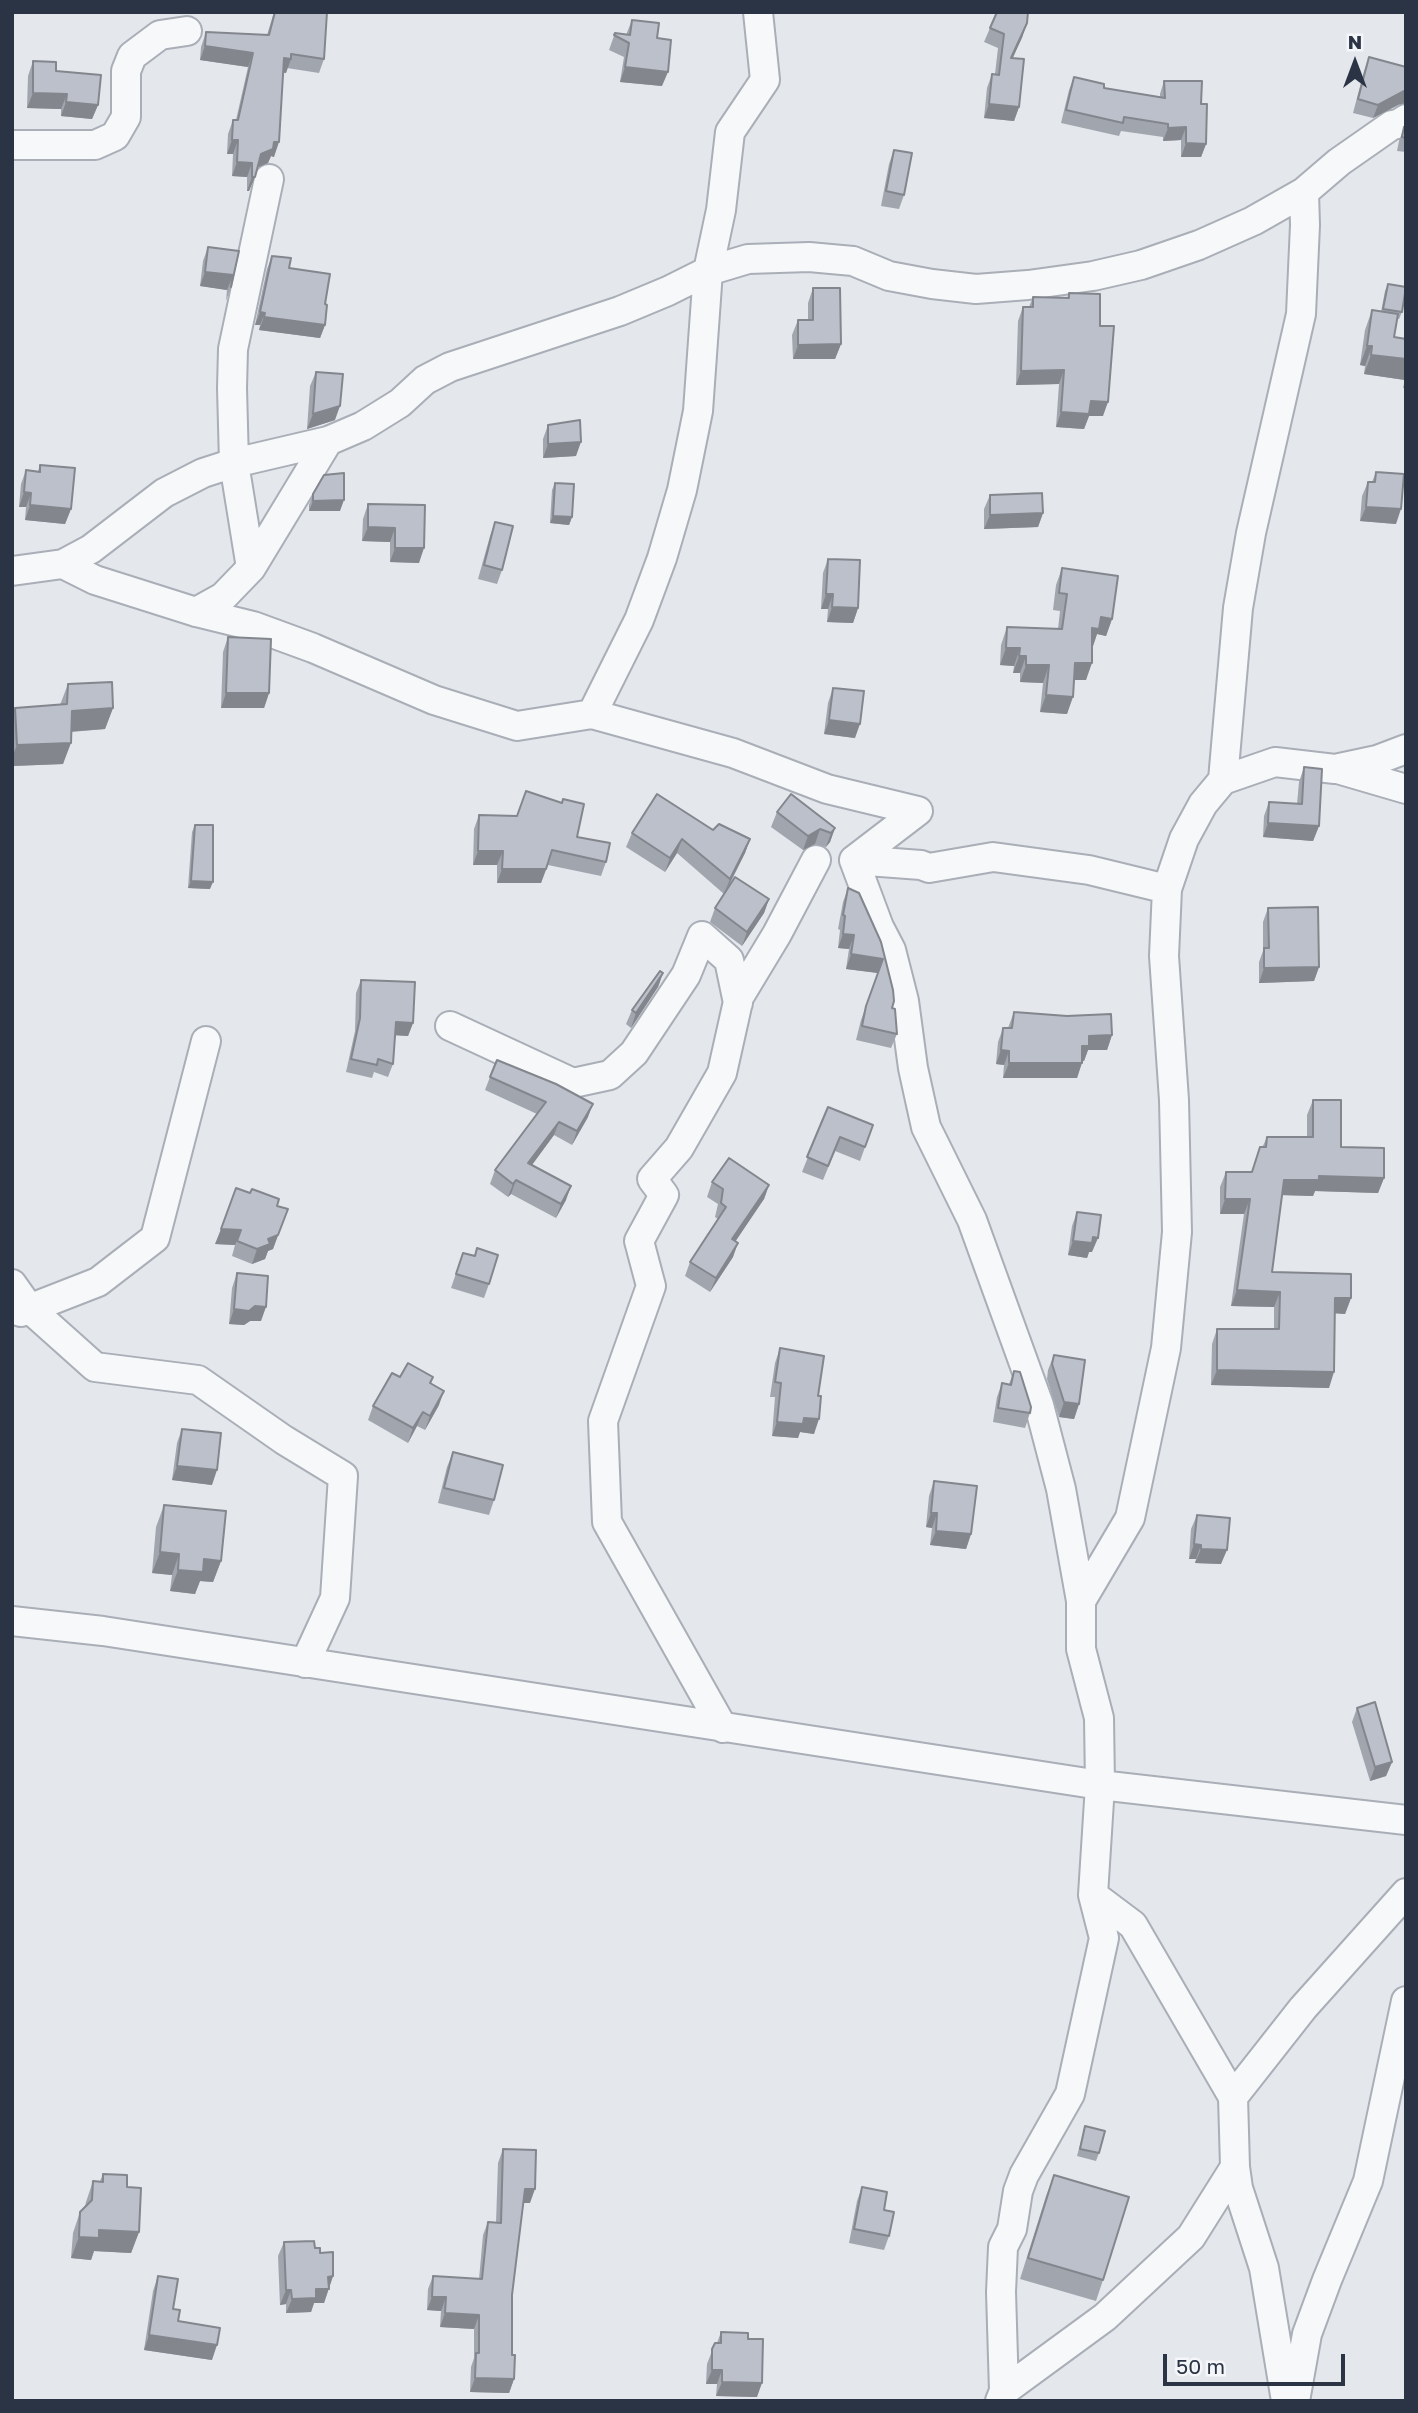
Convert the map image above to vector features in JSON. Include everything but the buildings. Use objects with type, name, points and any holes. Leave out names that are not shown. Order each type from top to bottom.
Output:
[{"type":"street","points":[[592,714],[639,620],[662,558],[682,490],[698,411],[708,271],[720,210],[730,132],[765,80],[758,12]]},
{"type":"street","points":[[12,145],[95,145],[115,136],[126,117],[126,71],[132,56],[160,36],[187,31]]},
{"type":"street","points":[[12,571],[63,564],[91,549],[164,493],[203,473],[328,441],[363,426],[400,403],[425,380],[450,367],[620,311],[708,271],[748,259],[809,257],[853,261],[890,276],[976,289],[1093,276],[1141,265],[1199,246],[1253,221],[1304,192],[1339,162],[1392,125],[1406,119]]},
{"type":"street","points":[[251,568],[234,463],[233,349],[269,180]]},
{"type":"street","points":[[1223,780],[1238,608],[1251,533],[1301,314],[1304,192]]},
{"type":"street","points":[[195,612],[223,597],[251,568],[328,441]]},
{"type":"street","points":[[63,564],[95,580],[195,612],[253,626],[301,643],[434,700],[517,726],[592,714],[733,753],[827,789],[918,811],[854,860]]},
{"type":"street","points":[[1335,768],[1377,760],[1406,749]]},
{"type":"street","points":[[1081,1601],[1129,1518],[1166,1348],[1177,1232],[1174,1100],[1164,956],[1167,889],[1184,839],[1203,804],[1223,780],[1275,762],[1335,768],[1406,789]]},
{"type":"street","points":[[854,860],[921,865],[929,868],[993,857],[1089,870],[1167,889]]},
{"type":"street","points":[[723,1728],[607,1522],[603,1421],[651,1286],[639,1241],[664,1195],[652,1179],[679,1147],[722,1073],[738,1003],[816,860]]},
{"type":"street","points":[[854,860],[879,927],[891,950],[904,1001],[913,1068],[926,1127],[972,1220],[1039,1405],[1061,1489],[1081,1601],[1081,1649],[1099,1718],[1100,1785],[1093,1895],[1104,1938],[1070,2094],[1024,2175],[1018,2191],[1012,2229],[1003,2247],[1002,2396]]},
{"type":"street","points":[[450,1026],[573,1083],[610,1076],[634,1053],[686,975],[702,936],[729,960],[738,1003]]},
{"type":"street","points":[[21,1309],[98,1282],[155,1238],[206,1041]]},
{"type":"street","points":[[12,1284],[21,1309],[94,1367],[198,1380],[284,1440],[344,1476],[335,1598],[305,1663]]},
{"type":"street","points":[[12,1621],[103,1631],[1100,1785],[1406,1820]]},
{"type":"street","points":[[1233,2097],[1303,2008],[1406,1893]]},
{"type":"street","points":[[1093,1895],[1133,1925],[1233,2097],[1238,2188],[1264,2268],[1286,2401]]},
{"type":"street","points":[[1295,2401],[1307,2334],[1368,2181],[1406,2001]]},
{"type":"street","points":[[1002,2396],[1105,2317],[1191,2237],[1236,2167]]}]
